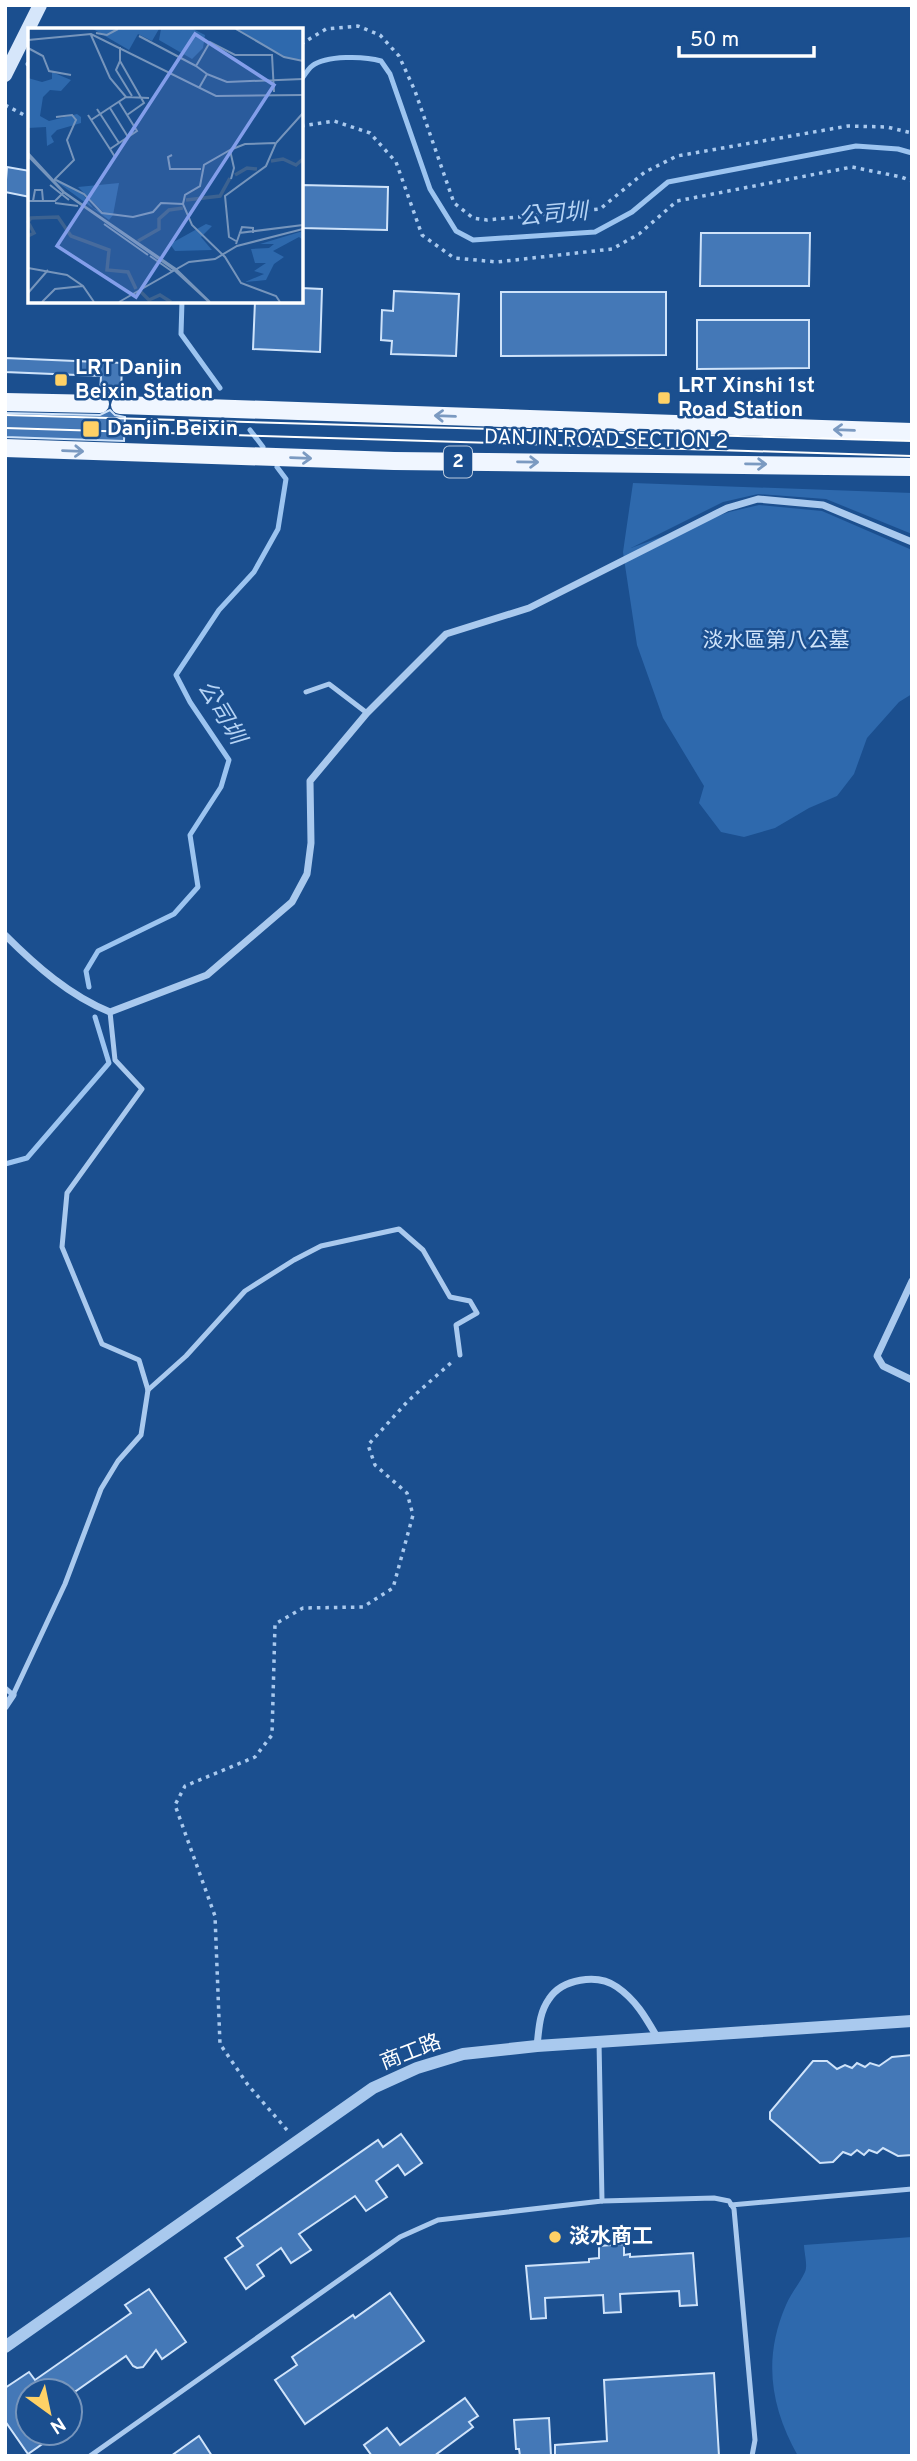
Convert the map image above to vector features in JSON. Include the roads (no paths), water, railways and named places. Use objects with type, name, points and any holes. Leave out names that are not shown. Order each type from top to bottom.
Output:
[{"type":"main road","points":[[32,28],[40,5]]},
{"type":"main road","points":[[5,75],[26,43]]},
{"type":"main road","points":[[5,402],[100,404]]},
{"type":"main road","name":"DANJIN ROAD SECTION 2","points":[[120,405],[912,432]]},
{"type":"main road","name":"DANJIN ROAD SECTION 2","points":[[5,448],[394,461],[912,467]]},
{"type":"street","points":[[5,935],[31,961],[87,1002],[110,1012],[207,975],[292,902],[307,874],[311,843],[310,781],[367,713],[446,634],[529,608],[727,508],[758,499],[823,505],[912,542]]},
{"type":"street","points":[[912,1281],[877,1356],[883,1366],[912,1380]]},
{"type":"street","points":[[5,1707],[13,1695]]},
{"type":"street","points":[[537,2046],[540,2017],[550,1997],[569,1983],[590,1978],[615,1985],[642,2010],[657,2037]]},
{"type":"street","name":"商工路","points":[[5,2347],[373,2088],[417,2068],[463,2054],[537,2046],[912,2021]]},
{"type":"lane","points":[[306,692],[328,684],[367,713]]},
{"type":"lane","points":[[5,1688],[13,1695],[65,1584],[101,1489],[118,1461],[141,1435],[148,1390],[139,1360],[102,1344],[62,1247],[67,1193],[142,1089],[115,1060],[110,1012]]},
{"type":"lane","points":[[148,1390],[186,1356],[245,1291],[265,1278],[321,1247],[398,1229],[423,1250],[450,1297],[470,1301],[477,1313],[456,1325],[460,1355]]},
{"type":"lane","points":[[599,2041],[602,2201]]},
{"type":"lane","points":[[731,2205],[912,2189]]},
{"type":"lane","points":[[90,2456],[400,2237],[438,2220],[602,2201],[714,2197],[729,2201],[734,2209],[755,2440],[752,2456]]},
{"type":"waterway","name":"公司圳","points":[[303,77],[312,66],[326,60],[356,57],[381,61],[390,74],[430,189],[456,231],[473,240],[595,232],[632,212],[668,182],[856,146],[898,149],[912,153]]},
{"type":"waterway","name":"公司圳","points":[[182,303],[181,334],[220,388]]},
{"type":"waterway","name":"公司圳","points":[[250,430],[263,447]]},
{"type":"waterway","name":"公司圳","points":[[89,987],[86,971],[98,951],[174,914],[198,887],[190,835],[221,787],[229,760],[190,702],[176,675],[219,610],[254,572],[278,529],[286,479],[277,467]]},
{"type":"waterway","name":"公司圳","points":[[5,1164],[27,1158],[109,1063],[95,1017]]},
{"type":"tram line","points":[[5,415],[912,441]]},
{"type":"tram line","points":[[5,428],[912,456]]},
{"type":"place","name":"LRT Danjin Beixin Station","points":[[61,380]]},
{"type":"place","name":"LRT Xinshi 1st Road Station","points":[[664,398]]},
{"type":"place","name":"Danjin Beixin","points":[[91,429]]},
{"type":"place","name":"淡水商工","points":[[555,2237]]},
{"type":"park label","name":"淡水區第八公墓","points":[[776,641]]}]
